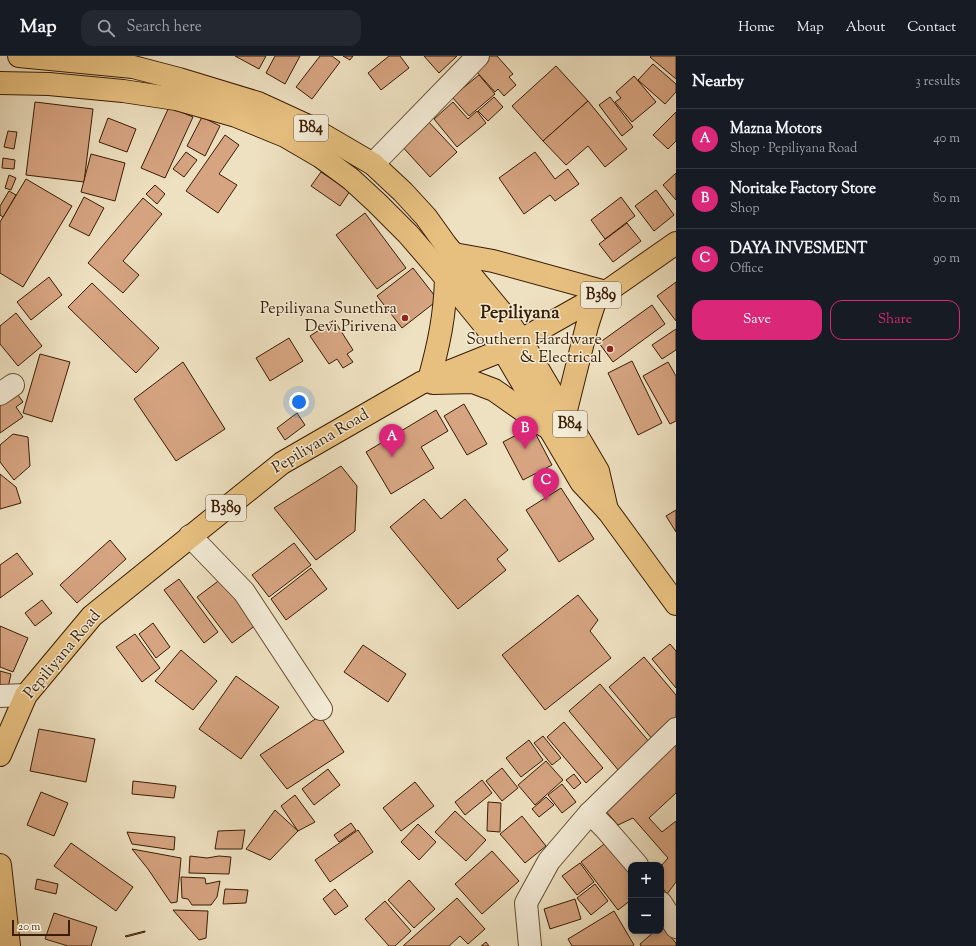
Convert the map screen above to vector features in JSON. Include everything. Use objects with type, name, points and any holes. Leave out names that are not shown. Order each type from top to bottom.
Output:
[{"type":"main road","name":"B84","points":[[19,56],[138,62],[179,78],[258,103],[308,126],[373,164],[403,192],[426,217],[503,314],[512,345]]},
{"type":"main road","name":"B84","points":[[0,83],[57,85],[123,91],[176,99],[236,116],[285,136],[321,157],[351,179],[377,202],[408,234],[446,278],[512,345],[558,422],[581,482],[608,511],[676,604]]},
{"type":"main road","name":"Pepiliyana Road","points":[[0,755],[26,695],[92,616],[282,463],[425,382],[512,345],[601,295],[676,243]]},
{"type":"main road","points":[[446,278],[445,306],[437,351],[425,382],[473,382],[494,390],[558,422],[587,326],[601,295],[494,261],[454,254]]},
{"type":"main road","points":[[0,865],[9,946]]},
{"type":"street","points":[[373,164],[478,56]]},
{"type":"street","points":[[190,536],[244,592],[321,709]]},
{"type":"street","points":[[0,696],[26,695]]},
{"type":"street","points":[[530,946],[526,903],[549,861],[590,813],[676,729]]},
{"type":"street","points":[[590,813],[634,862]]},
{"type":"street","points":[[664,908],[676,927]]},
{"type":"building","points":[[235,56],[266,56],[259,69]]},
{"type":"building","points":[[275,56],[300,56],[285,84],[266,73]]},
{"type":"building","points":[[320,56],[332,56],[340,62],[312,99],[296,87]]},
{"type":"building","points":[[343,56],[353,56],[350,60]]},
{"type":"building","points":[[389,56],[400,56],[409,68],[381,90],[368,73]]},
{"type":"building","points":[[424,56],[457,56],[439,73]]},
{"type":"building","points":[[490,56],[497,56],[513,74],[509,77],[516,85],[504,96],[498,89],[495,92],[475,70]]},
{"type":"building","points":[[676,56],[676,79],[650,57]]},
{"type":"building","points":[[653,64],[676,84],[676,92],[665,104],[638,80]]},
{"type":"building","points":[[556,66],[588,101],[543,141],[512,106]]},
{"type":"building","points":[[479,75],[495,94],[469,116],[452,97]]},
{"type":"building","points":[[634,76],[656,102],[632,122],[615,102],[621,98],[616,92]]},
{"type":"building","points":[[494,97],[503,107],[488,121],[478,111]]},
{"type":"building","points":[[610,97],[633,127],[622,136],[599,105]]},
{"type":"building","points":[[588,101],[627,149],[605,167],[588,146],[566,165],[543,141]]},
{"type":"building","points":[[35,102],[93,109],[84,182],[26,175]]},
{"type":"building","points":[[453,102],[468,119],[477,111],[486,123],[457,147],[434,119]]},
{"type":"building","points":[[169,107],[193,117],[165,178],[141,168]]},
{"type":"building","points":[[676,112],[676,141],[668,149],[653,135]]},
{"type":"building","points":[[202,117],[220,126],[205,156],[187,146]]},
{"type":"building","points":[[108,118],[136,129],[127,152],[99,142]]},
{"type":"building","points":[[425,118],[457,152],[430,177],[399,143]]},
{"type":"building","points":[[8,131],[17,132],[14,149],[4,147]]},
{"type":"building","points":[[225,135],[239,145],[219,174],[237,185],[218,213],[186,191]]},
{"type":"building","points":[[186,152],[197,160],[184,177],[173,169]]},
{"type":"building","points":[[535,152],[555,179],[568,169],[579,184],[555,201],[550,195],[524,214],[499,178]]},
{"type":"building","points":[[91,154],[125,163],[115,201],[81,192]]},
{"type":"building","points":[[3,158],[15,160],[14,169],[2,168]]},
{"type":"building","points":[[321,172],[350,191],[340,206],[311,186]]},
{"type":"building","points":[[676,173],[676,200],[663,185]]},
{"type":"building","points":[[9,175],[16,178],[11,190],[5,188]]},
{"type":"building","points":[[26,179],[72,206],[23,287],[0,273],[0,222]]},
{"type":"building","points":[[155,185],[165,194],[157,204],[146,194]]},
{"type":"building","points":[[656,190],[674,215],[654,231],[635,206]]},
{"type":"building","points":[[9,191],[16,195],[3,217],[0,215],[0,206]]},
{"type":"building","points":[[84,197],[104,208],[89,236],[69,226]]},
{"type":"building","points":[[621,197],[635,216],[605,239],[591,220]]},
{"type":"building","points":[[143,198],[162,214],[123,261],[139,275],[123,293],[88,263]]},
{"type":"building","points":[[365,213],[406,268],[377,289],[336,235]]},
{"type":"building","points":[[627,223],[641,241],[613,262],[599,244]]},
{"type":"building","points":[[413,268],[438,300],[402,328],[377,296]]},
{"type":"building","points":[[49,277],[62,295],[31,320],[17,302]]},
{"type":"building","points":[[676,282],[676,321],[657,296]]},
{"type":"building","points":[[92,283],[159,348],[136,373],[68,307]]},
{"type":"building","points":[[652,305],[665,324],[613,362],[599,343]]},
{"type":"building","points":[[16,313],[42,346],[18,366],[0,344],[0,326]]},
{"type":"building","points":[[334,320],[353,350],[347,354],[353,362],[343,368],[337,359],[329,364],[310,336]]},
{"type":"building","points":[[676,329],[676,350],[662,359],[652,345]]},
{"type":"building","points":[[289,338],[303,361],[270,381],[256,358]]},
{"type":"building","points":[[40,354],[70,362],[52,422],[23,413]]},
{"type":"building","points":[[632,361],[662,423],[638,435],[608,373]]},
{"type":"building","points":[[183,362],[225,429],[176,461],[134,399]]},
{"type":"building","points":[[668,362],[676,376],[676,421],[670,424],[643,376]]},
{"type":"building","points":[[16,392],[23,402],[16,407],[23,417],[0,433],[0,403]]},
{"type":"building","points":[[464,404],[487,444],[467,455],[444,416]]},
{"type":"building","points":[[436,410],[448,431],[421,447],[434,468],[391,494],[366,452]]},
{"type":"building","points":[[297,413],[305,425],[285,440],[277,428]]},
{"type":"building","points":[[532,427],[552,465],[523,480],[503,442]]},
{"type":"building","points":[[13,434],[28,437],[30,466],[14,480],[0,462],[0,445]]},
{"type":"building","points":[[341,466],[357,486],[355,531],[316,560],[274,508]]},
{"type":"building","points":[[0,474],[16,487],[21,503],[0,509]]},
{"type":"building","points":[[561,488],[594,539],[559,562],[526,510]]},
{"type":"building","points":[[424,499],[441,519],[465,499],[508,550],[497,559],[506,570],[458,609],[390,527]]},
{"type":"building","points":[[676,510],[676,532],[666,516]]},
{"type":"building","points":[[110,540],[126,559],[77,603],[60,585]]},
{"type":"building","points":[[294,543],[311,565],[269,597],[252,575]]},
{"type":"building","points":[[17,553],[33,574],[0,598],[0,565]]},
{"type":"building","points":[[311,568],[327,589],[286,620],[271,599]]},
{"type":"building","points":[[225,576],[260,622],[232,643],[197,597]]},
{"type":"building","points":[[179,579],[218,632],[204,643],[164,590]]},
{"type":"building","points":[[578,595],[598,620],[590,631],[611,658],[545,710],[502,655]]},
{"type":"building","points":[[42,600],[52,613],[35,626],[25,613]]},
{"type":"building","points":[[153,623],[170,647],[156,658],[139,634]]},
{"type":"building","points":[[0,626],[28,638],[13,672],[0,667]]},
{"type":"building","points":[[135,634],[160,668],[142,682],[116,647]]},
{"type":"building","points":[[670,644],[676,651],[676,688],[652,659]]},
{"type":"building","points":[[363,645],[406,674],[388,702],[344,672]]},
{"type":"building","points":[[181,650],[217,681],[193,710],[155,681]]},
{"type":"building","points":[[644,657],[676,695],[676,721],[653,740],[609,687]]},
{"type":"building","points":[[0,671],[11,674],[7,692],[0,691]]},
{"type":"building","points":[[236,676],[279,707],[241,759],[199,729]]},
{"type":"building","points":[[600,684],[651,744],[619,771],[569,711]]},
{"type":"building","points":[[320,716],[344,752],[287,789],[260,755]]},
{"type":"building","points":[[564,722],[603,768],[586,783],[547,737]]},
{"type":"building","points":[[39,729],[95,739],[86,782],[30,771]]},
{"type":"building","points":[[543,736],[561,758],[552,765],[534,743]]},
{"type":"building","points":[[676,739],[676,793],[649,818],[662,832],[676,821],[676,882],[667,894],[664,890],[664,863],[668,858],[633,818],[618,825],[604,809]]},
{"type":"building","points":[[529,740],[543,760],[521,777],[506,758]]},
{"type":"building","points":[[546,761],[563,780],[535,805],[518,785]]},
{"type":"building","points":[[502,768],[518,788],[502,801],[486,781]]},
{"type":"building","points":[[328,769],[340,785],[314,805],[302,789]]},
{"type":"building","points":[[574,774],[581,783],[574,789],[566,780]]},
{"type":"building","points":[[482,780],[492,793],[465,815],[455,802]]},
{"type":"building","points":[[133,781],[176,786],[174,798],[132,794]]},
{"type":"building","points":[[415,782],[434,806],[401,831],[383,808]]},
{"type":"building","points":[[562,784],[576,802],[562,813],[548,795]]},
{"type":"building","points":[[41,792],[68,803],[54,836],[27,825]]},
{"type":"building","points":[[295,795],[315,822],[298,831],[281,806]]},
{"type":"building","points":[[546,797],[554,805],[539,817],[532,809]]},
{"type":"building","points":[[488,802],[501,803],[500,832],[487,831]]},
{"type":"building","points":[[275,810],[298,831],[270,860],[246,849]]},
{"type":"building","points":[[455,811],[486,840],[466,861],[435,832]]},
{"type":"building","points":[[522,816],[546,846],[525,863],[500,834]]},
{"type":"building","points":[[351,823],[356,830],[339,842],[334,835]]},
{"type":"building","points":[[418,824],[436,842],[419,860],[401,842]]},
{"type":"building","points":[[245,830],[242,849],[215,849],[218,831]]},
{"type":"building","points":[[358,830],[373,852],[330,882],[315,860]]},
{"type":"building","points":[[127,832],[175,837],[174,850],[132,844]]},
{"type":"building","points":[[608,841],[628,867],[628,902],[618,910],[581,862]]},
{"type":"building","points":[[71,843],[133,887],[116,911],[54,866]]},
{"type":"building","points":[[132,849],[181,858],[177,902],[171,903],[148,869]]},
{"type":"building","points":[[492,851],[519,881],[482,914],[455,884]]},
{"type":"building","points":[[190,856],[207,858],[219,856],[231,857],[229,874],[189,873]]},
{"type":"building","points":[[580,863],[594,882],[577,895],[562,876]]},
{"type":"building","points":[[181,877],[205,878],[206,884],[220,881],[217,897],[211,905],[192,905],[188,899],[182,898]]},
{"type":"building","points":[[37,879],[58,884],[56,894],[35,889]]},
{"type":"building","points":[[409,880],[435,909],[414,928],[388,900]]},
{"type":"building","points":[[595,884],[608,901],[591,915],[577,898]]},
{"type":"building","points":[[225,889],[248,890],[246,903],[223,904]]},
{"type":"building","points":[[335,889],[348,906],[335,915],[323,899]]},
{"type":"building","points":[[457,898],[485,929],[468,944],[460,936],[449,946],[403,946]]},
{"type":"building","points":[[575,899],[581,919],[550,929],[544,909]]},
{"type":"building","points":[[385,901],[411,931],[395,946],[389,946],[365,919]]},
{"type":"building","points":[[173,910],[208,911],[206,938],[199,940]]},
{"type":"building","points":[[614,911],[634,945],[572,946],[568,939]]},
{"type":"building","points":[[54,913],[97,927],[91,946],[68,946],[45,939]]},
{"type":"building","points":[[664,929],[676,943],[676,946],[641,946],[640,944],[652,934],[664,934]]},
{"type":"building","points":[[145,931],[126,937],[125,936]]},
{"type":"building","points":[[486,942],[489,946],[481,946]]},
{"type":"place","name":"Pepiliyana Sunethra Devi Pirivena","points":[[405,318]]},
{"type":"place","name":"Southern Hardware & Electrical","points":[[610,349]]},
{"type":"place","name":"Noritake Factory Store","points":[[525,449]]},
{"type":"place","name":"Mazna Motors","points":[[392,457]]},
{"type":"place","name":"DAYA INVESMENT","points":[[546,501]]},
{"type":"district","name":"Pepiliyana","points":[[520,314]]}]
